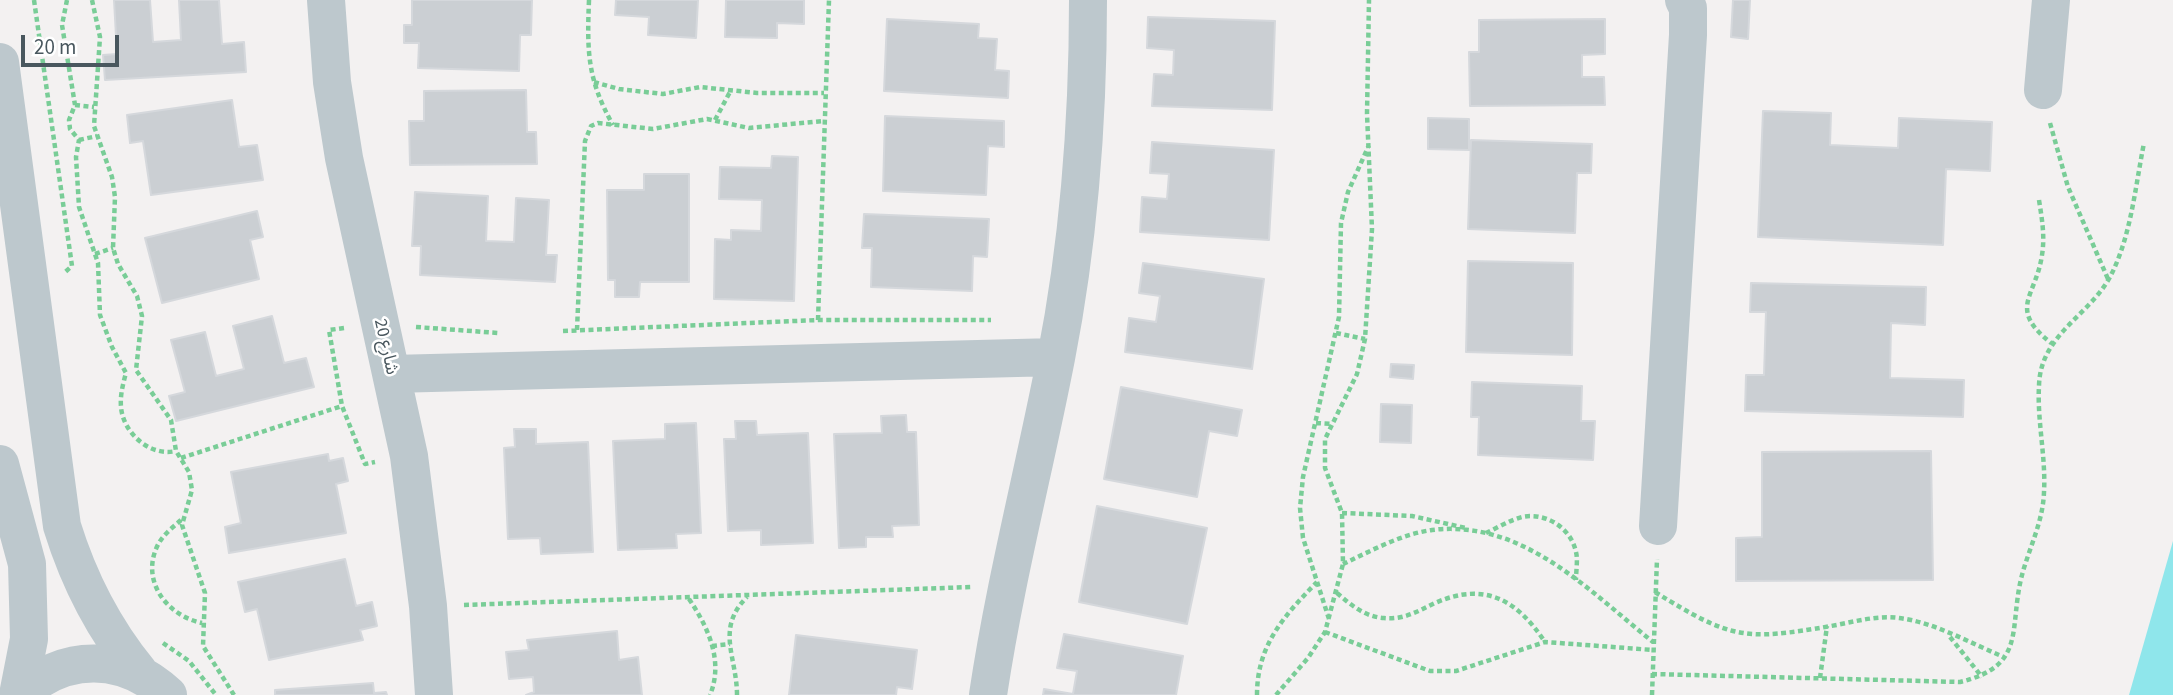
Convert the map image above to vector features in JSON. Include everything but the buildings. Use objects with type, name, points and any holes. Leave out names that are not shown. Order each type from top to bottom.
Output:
[{"type":"street","name":"شارع 20","points":[[326,0],[332,82],[344,158],[409,456],[428,606],[433,695]]},
{"type":"street","points":[[988,695],[1005,586],[1056,357],[1088,107],[1088,0]]},
{"type":"street","points":[[1658,526],[1688,35],[1688,8],[1684,0]]},
{"type":"street","points":[[2043,90],[2051,0]]},
{"type":"street","points":[[0,62],[62,526],[81,582],[94,608],[154,684]]},
{"type":"street","points":[[392,374],[1056,357]]},
{"type":"street","points":[[0,464],[27,564],[29,639],[19,695]]},
{"type":"street","points":[[19,695],[53,671],[74,664],[118,665],[154,684]]},
{"type":"path","points":[[66,0],[62,24],[75,105],[69,120],[70,129],[79,140],[76,157],[79,207],[96,254],[100,315],[105,332],[126,373],[121,405],[127,425],[142,443],[165,453],[177,451]]},
{"type":"path","points":[[92,0],[100,37],[100,70],[94,107],[97,136],[112,177],[116,197],[113,248],[118,264],[137,296],[142,316],[136,370],[171,420],[177,451],[189,472],[192,490],[182,519],[162,537],[156,549],[153,576],[162,599],[171,608],[190,620],[202,623]]},
{"type":"path","points":[[589,0],[587,56],[594,82],[614,125]]},
{"type":"path","points":[[818,320],[829,0]]},
{"type":"path","points":[[1276,695],[1308,659],[1325,632],[1343,564],[1342,513],[1325,468],[1325,439],[1356,374],[1365,340],[1372,229],[1369,0]]},
{"type":"path","points":[[594,82],[641,93],[663,94],[700,87],[824,93]]},
{"type":"path","points":[[715,120],[732,90]]},
{"type":"path","points":[[2043,90],[2068,187],[2108,279]]},
{"type":"path","points":[[75,105],[94,107]]},
{"type":"path","points":[[577,330],[586,133],[598,123],[653,129],[692,120],[715,120],[749,128],[823,121]]},
{"type":"path","points":[[79,140],[97,136]]},
{"type":"path","points":[[1652,674],[1960,682],[1982,677],[2004,657],[2013,643],[2021,580],[2039,528],[2045,493],[2038,384],[2043,361],[2051,343],[2108,279],[2123,248],[2144,143]]},
{"type":"path","points":[[1330,621],[1303,538],[1300,508],[1303,477],[1336,333],[1342,288],[1339,255],[1341,223],[1348,192],[1369,144]]},
{"type":"path","points":[[2039,200],[2044,228],[2042,257],[2026,306],[2033,329],[2051,343]]},
{"type":"path","points":[[96,254],[113,248]]},
{"type":"path","points":[[549,331],[818,320],[992,320]]},
{"type":"path","points":[[409,456],[365,464],[342,407],[329,330],[379,324],[508,334]]},
{"type":"path","points":[[1336,333],[1365,340]]},
{"type":"path","points":[[126,373],[136,370]]},
{"type":"path","points":[[181,458],[342,407]]},
{"type":"path","points":[[1316,423],[1332,424]]},
{"type":"path","points":[[1342,513],[1412,516],[1514,540],[1551,560],[1653,642]]},
{"type":"path","points":[[1486,533],[1522,517],[1540,517],[1557,524],[1570,536],[1577,554],[1576,580]]},
{"type":"path","points":[[182,519],[205,593],[203,646],[234,695]]},
{"type":"path","points":[[1651,695],[1658,526]]},
{"type":"path","points":[[1343,564],[1391,542],[1431,530],[1473,529]]},
{"type":"path","points":[[1257,695],[1260,661],[1271,634],[1317,582]]},
{"type":"path","points":[[428,606],[1005,586]]},
{"type":"path","points":[[1655,592],[1699,619],[1723,630],[1749,635],[1774,636],[1873,617],[1902,618],[2004,657]]},
{"type":"path","points":[[1336,593],[1357,610],[1382,618],[1409,616],[1455,595],[1477,593],[1499,598],[1519,609],[1545,642]]},
{"type":"path","points":[[737,695],[729,626],[735,609],[747,597]]},
{"type":"path","points":[[689,598],[707,625],[712,646],[715,668],[710,695]]},
{"type":"path","points":[[1820,678],[1827,626]]},
{"type":"path","points":[[1325,632],[1430,671],[1457,671],[1545,642],[1653,650]]},
{"type":"path","points":[[1947,634],[1982,677]]},
{"type":"path","points":[[712,646],[730,644]]},
{"type":"water","points":[[2173,541],[2173,695],[2129,695]]}]
